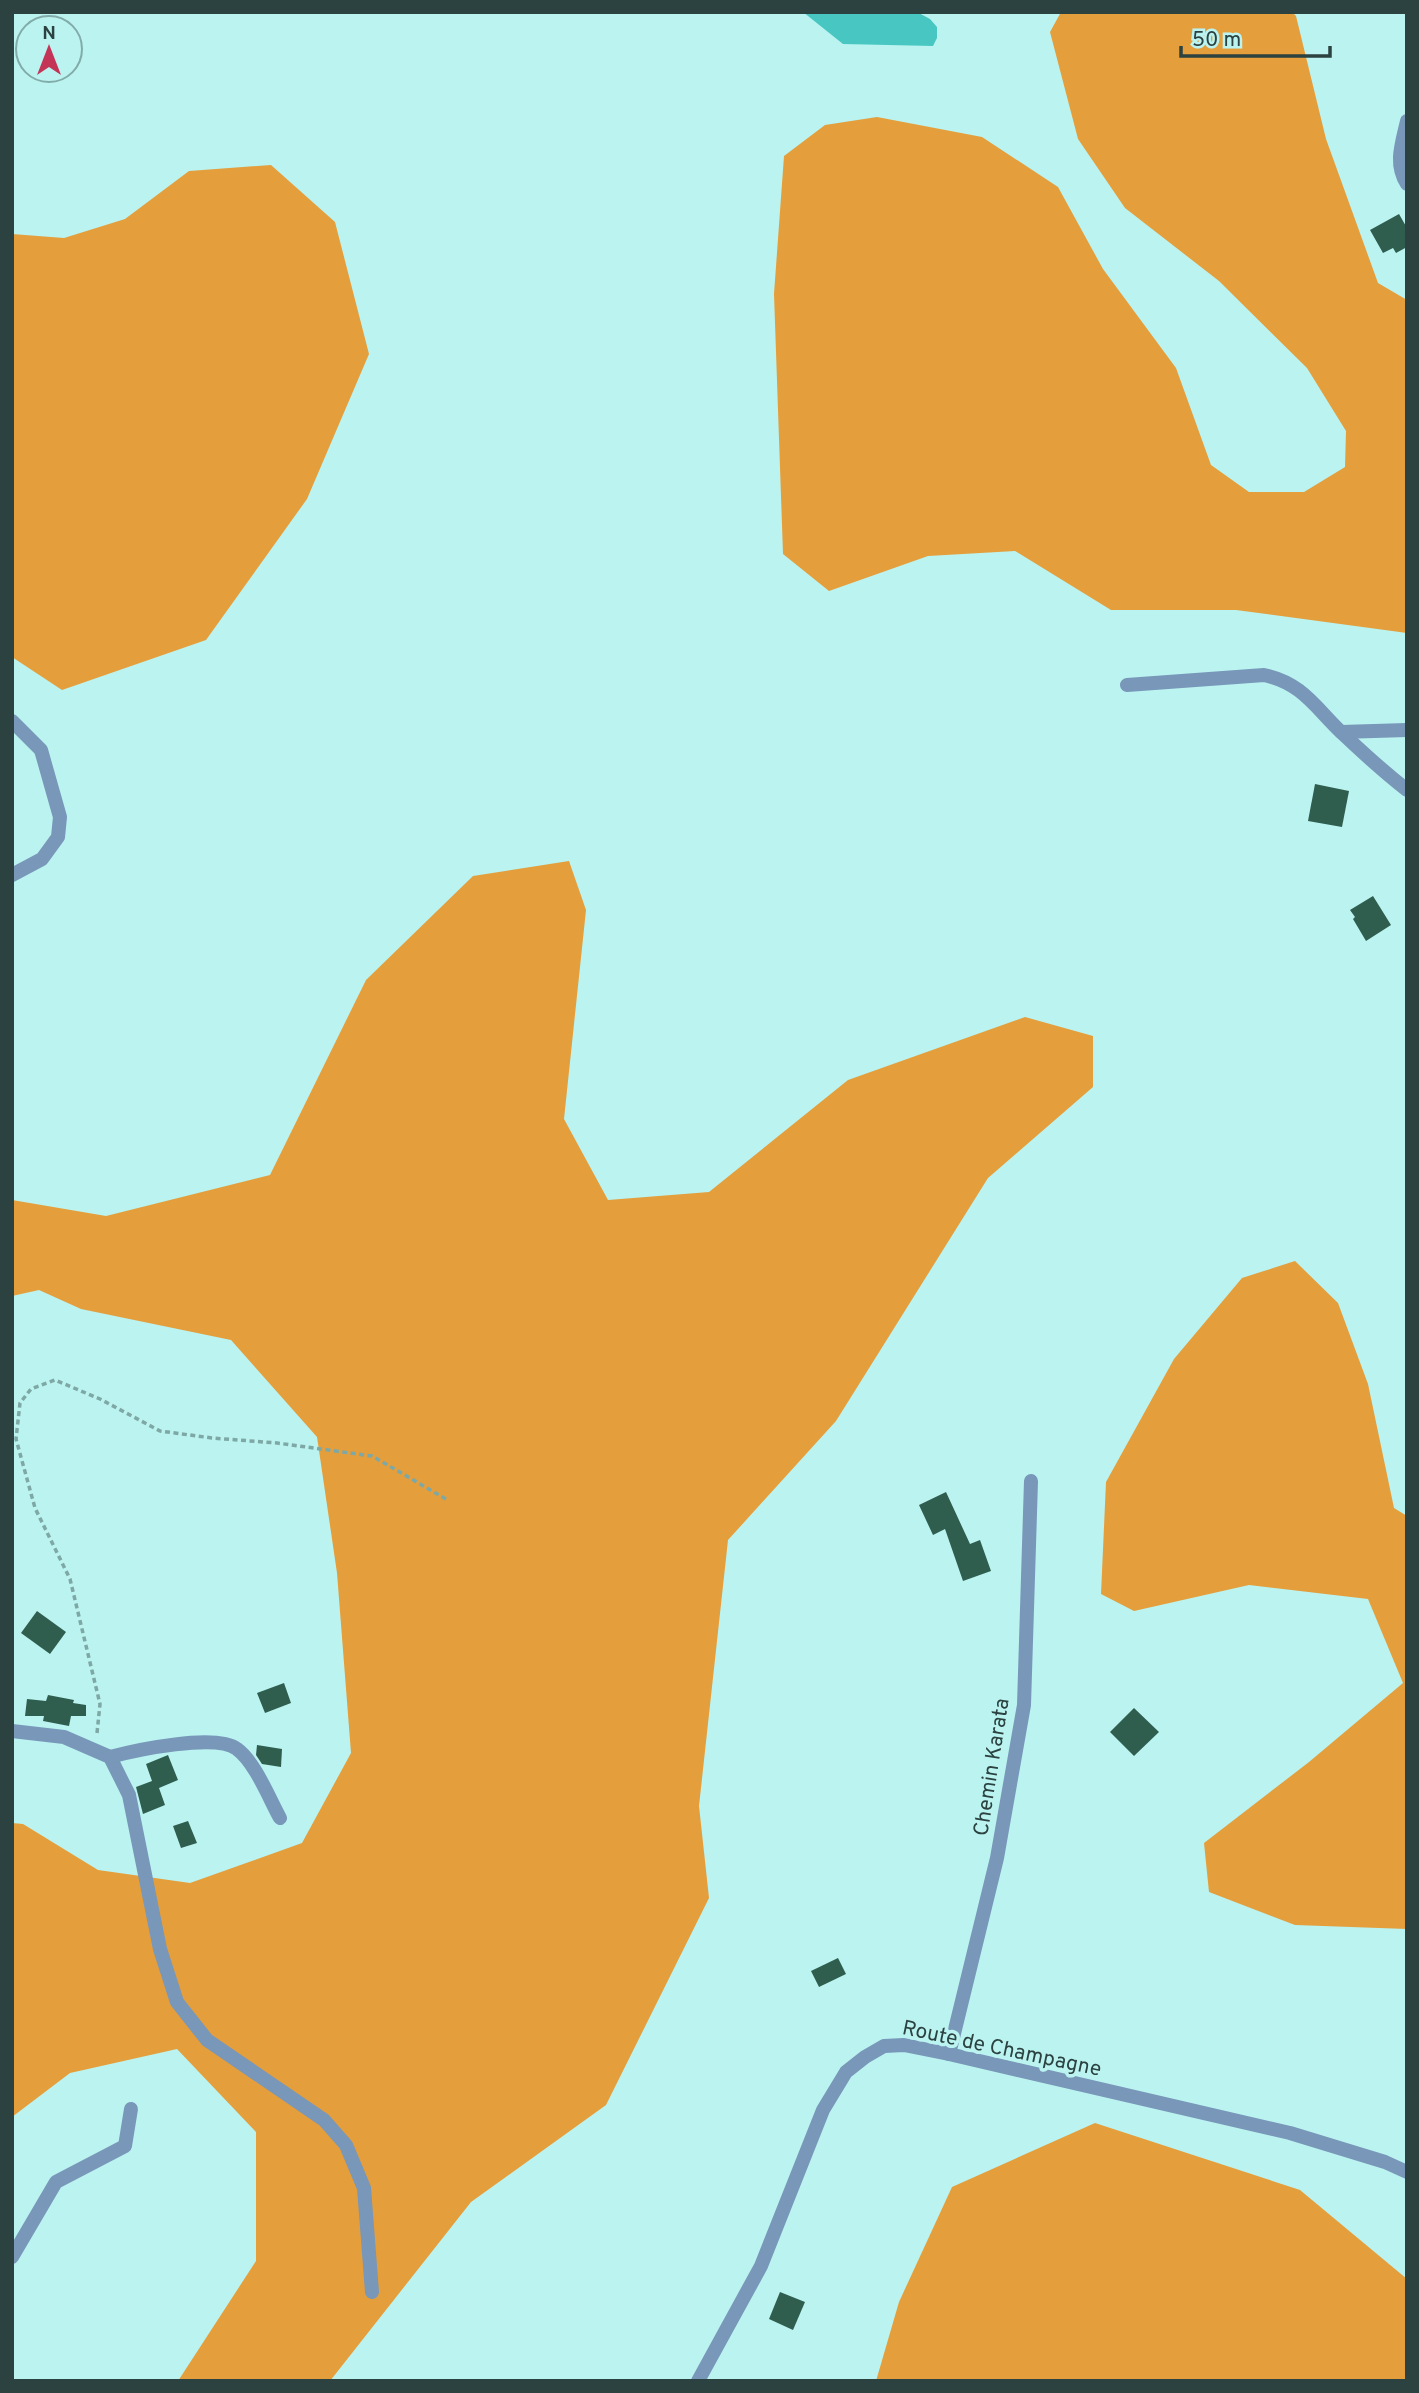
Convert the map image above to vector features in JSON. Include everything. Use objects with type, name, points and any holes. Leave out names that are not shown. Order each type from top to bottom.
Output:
[{"type":"street","points":[[1407,121],[1399,158],[1402,176],[1407,184]]},
{"type":"street","points":[[1127,685],[1265,675],[1282,679],[1302,691],[1341,732],[1407,790]]},
{"type":"street","points":[[12,720],[41,750],[60,817],[58,837],[42,859],[12,876]]},
{"type":"street","points":[[1341,732],[1407,730]]},
{"type":"street","name":"Chemin Karata","points":[[950,2054],[997,1858],[1024,1705],[1031,1480]]},
{"type":"street","points":[[12,1731],[64,1737],[95,1748],[110,1757],[129,1795],[160,1949],[177,2002],[207,2040],[324,2120],[346,2145],[365,2188],[372,2292]]},
{"type":"street","points":[[110,1757],[144,1748],[224,1742],[239,1749],[280,1818]]},
{"type":"street","name":"Route de Champagne","points":[[698,2381],[761,2266],[823,2110],[846,2072],[884,2046],[904,2045],[950,2054],[1290,2133],[1385,2162],[1407,2172]]},
{"type":"street","points":[[12,2257],[56,2182],[125,2146],[131,2109]]},
{"type":"path","points":[[95,1748],[100,1704],[88,1646],[70,1578],[35,1508],[16,1439],[20,1403],[31,1389],[55,1380],[100,1399],[160,1431],[372,1456],[446,1499]]},
{"type":"shaded area","points":[[1061,12],[1292,12],[1296,16],[1326,139],[1378,283],[1407,300],[1407,633],[1236,610],[1111,610],[1015,551],[928,556],[829,591],[783,554],[774,294],[784,156],[825,125],[877,117],[982,137],[1058,187],[1103,269],[1176,368],[1211,465],[1249,492],[1304,492],[1345,467],[1346,431],[1307,368],[1219,281],[1125,208],[1078,139],[1050,32]]},
{"type":"shaded area","points":[[271,165],[335,222],[369,354],[307,499],[206,640],[62,690],[12,657],[12,234],[64,238],[125,219],[189,171]]},
{"type":"shaded area","points":[[569,861],[586,910],[564,1119],[608,1200],[709,1192],[848,1080],[1025,1017],[1093,1036],[1093,1087],[988,1178],[836,1421],[728,1540],[699,1806],[709,1898],[606,2105],[471,2202],[330,2381],[178,2381],[256,2261],[256,2132],[177,2049],[70,2073],[12,2117],[12,1823],[23,1824],[98,1870],[190,1883],[302,1843],[351,1753],[337,1573],[317,1437],[231,1340],[81,1309],[39,1290],[12,1296],[12,1200],[106,1216],[270,1175],[366,980],[473,876]]},
{"type":"shaded area","points":[[1295,1261],[1338,1303],[1368,1384],[1394,1508],[1407,1516],[1407,1929],[1295,1925],[1209,1892],[1204,1843],[1309,1762],[1403,1683],[1368,1599],[1249,1585],[1134,1611],[1101,1594],[1106,1482],[1174,1359],[1242,1278]]},
{"type":"shaded area","points":[[1095,2123],[1300,2190],[1407,2279],[1407,2381],[876,2381],[899,2302],[952,2187]]},
{"type":"water","points":[[803,12],[917,12],[930,19],[937,27],[937,38],[933,46],[843,44]]},
{"type":"building","points":[[1399,214],[1407,228],[1407,247],[1396,253],[1393,248],[1383,253],[1370,230]]},
{"type":"building","points":[[1315,784],[1349,791],[1342,827],[1308,821]]},
{"type":"building","points":[[1373,896],[1391,925],[1366,941],[1350,910]]},
{"type":"building","points":[[946,1492],[970,1544],[980,1540],[991,1571],[963,1581],[945,1529],[933,1535],[919,1505]]},
{"type":"building","points":[[37,1611],[66,1632],[50,1654],[21,1633]]},
{"type":"building","points":[[284,1683],[291,1703],[265,1713],[257,1693]]},
{"type":"building","points":[[48,1695],[86,1705],[86,1716],[71,1716],[69,1726],[43,1721],[44,1716],[25,1716],[27,1699],[46,1701]]},
{"type":"building","points":[[1134,1708],[1159,1732],[1134,1756],[1110,1732]]},
{"type":"building","points":[[257,1745],[282,1749],[281,1767],[262,1764],[256,1755]]},
{"type":"building","points":[[168,1755],[178,1780],[159,1788],[165,1805],[143,1814],[136,1787],[152,1781],[146,1764]]},
{"type":"building","points":[[188,1821],[197,1843],[181,1848],[173,1826]]},
{"type":"building","points":[[838,1958],[846,1974],[819,1987],[811,1971]]},
{"type":"building","points":[[780,2292],[805,2302],[793,2330],[769,2319]]}]
